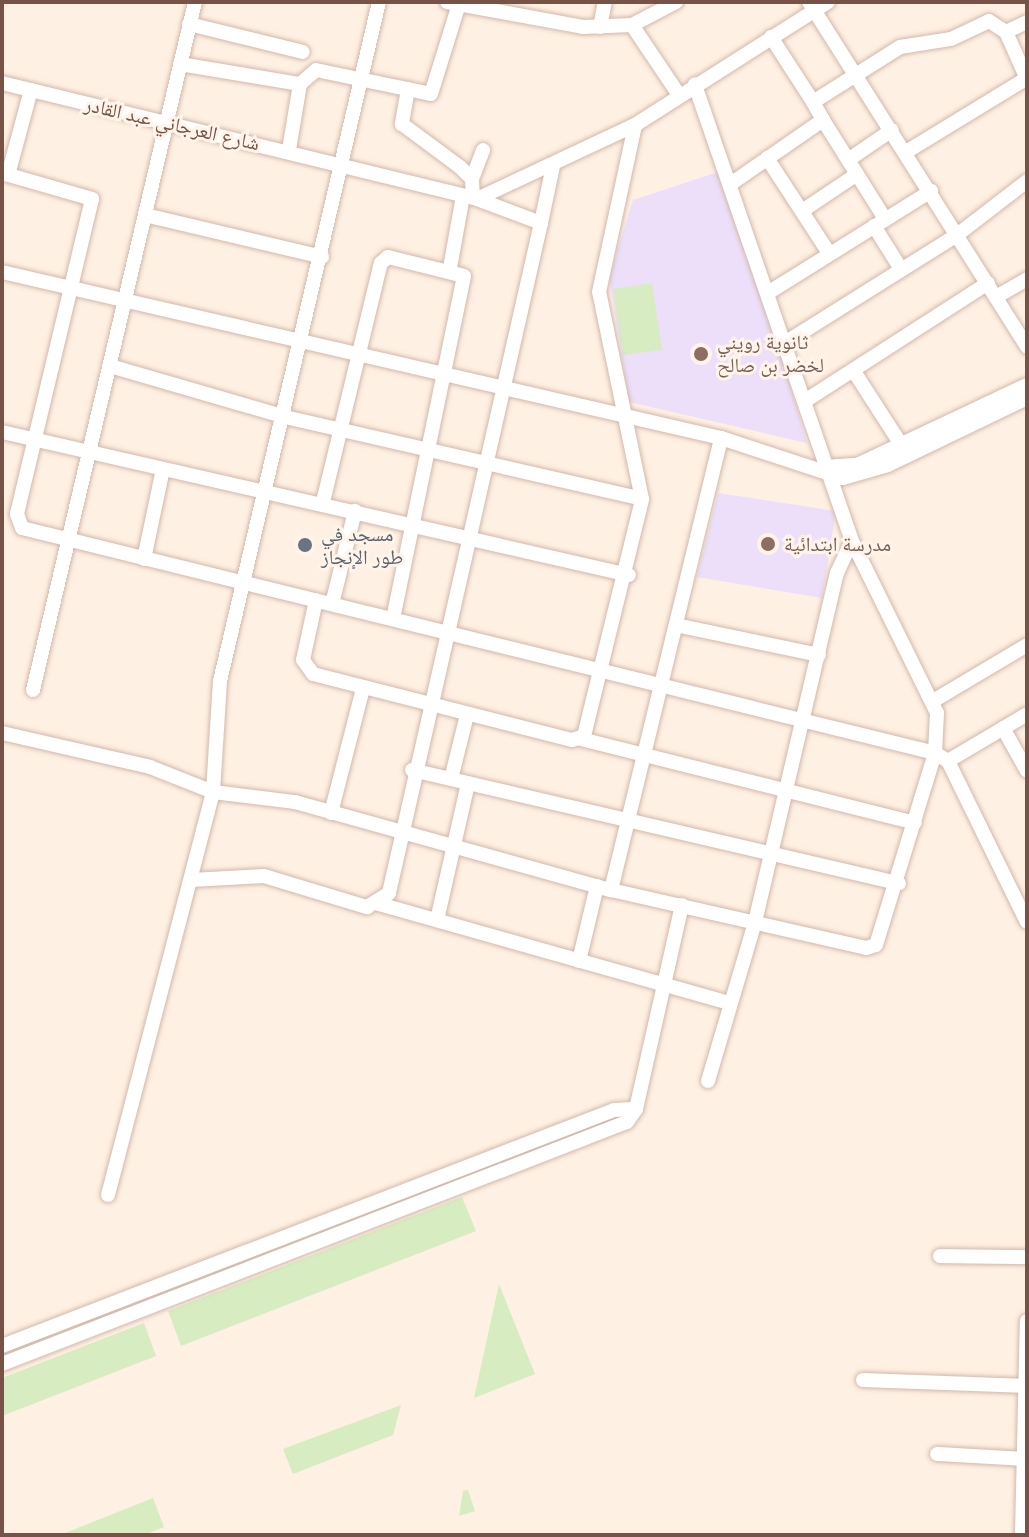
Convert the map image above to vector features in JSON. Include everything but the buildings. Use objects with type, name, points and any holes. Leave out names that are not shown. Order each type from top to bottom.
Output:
[{"type":"street","points":[[33,690],[195,2]]},
{"type":"street","points":[[108,1195],[213,792],[215,709],[303,342],[379,2]]},
{"type":"street","points":[[600,27],[605,2]]},
{"type":"street","points":[[289,150],[300,84],[312,70],[408,89],[436,91],[453,3],[515,8],[600,27],[632,25],[676,2]]},
{"type":"street","points":[[471,198],[553,166],[635,125],[771,37],[811,6],[828,2]]},
{"type":"street","points":[[811,6],[857,73],[1027,347]]},
{"type":"street","points":[[813,102],[900,47],[951,39],[989,21],[1006,32],[1027,78],[906,152]]},
{"type":"street","points":[[1006,32],[1027,22]]},
{"type":"street","points":[[189,24],[303,52]]},
{"type":"street","points":[[632,25],[679,95]]},
{"type":"street","points":[[771,37],[857,174],[901,269]]},
{"type":"street","points":[[180,64],[300,84]]},
{"type":"street","name":"شارع العرجاني عبد القادر","points":[[2,83],[166,124],[342,162],[471,198],[541,223]]},
{"type":"street","points":[[695,84],[771,291],[852,541],[933,701],[941,757],[1027,922]]},
{"type":"street","points":[[408,89],[405,128],[472,179]]},
{"type":"street","points":[[31,90],[5,174],[91,198],[33,439],[18,525],[69,541],[806,718],[941,757],[1027,714]]},
{"type":"street","points":[[732,183],[823,120]]},
{"type":"street","points":[[581,739],[629,575],[642,499],[599,283],[635,125]]},
{"type":"street","points":[[848,160],[892,130]]},
{"type":"street","points":[[450,268],[471,198],[472,179],[483,150]]},
{"type":"street","points":[[767,158],[829,253]]},
{"type":"street","points":[[379,904],[391,886],[398,833],[412,770],[505,388],[553,166]]},
{"type":"street","points":[[802,211],[857,174]]},
{"type":"street","points":[[788,341],[957,235],[1027,181]]},
{"type":"street","points":[[771,291],[931,191]]},
{"type":"street","points":[[145,215],[322,257]]},
{"type":"street","points":[[323,502],[382,260],[450,268],[467,283],[416,526],[393,618]]},
{"type":"street","points":[[2,272],[721,438],[829,470],[869,473],[1027,398]]},
{"type":"street","points":[[996,297],[1027,279]]},
{"type":"street","points":[[808,399],[855,373],[988,283]]},
{"type":"street","points":[[110,366],[285,417],[642,499]]},
{"type":"street","points":[[855,373],[902,446]]},
{"type":"street","points":[[829,470],[902,446],[1027,385]]},
{"type":"street","points":[[2,432],[323,502],[469,540],[629,575]]},
{"type":"street","points":[[579,961],[628,821],[721,438]]},
{"type":"street","points":[[144,559],[163,469]]},
{"type":"street","points":[[332,604],[355,511]]},
{"type":"street","points":[[708,1081],[755,922],[819,655],[852,541]]},
{"type":"street","points":[[316,600],[303,666],[363,688],[427,705],[581,739],[915,823]]},
{"type":"street","points":[[676,625],[819,655]]},
{"type":"street","points":[[933,701],[1027,645]]},
{"type":"street","points":[[331,813],[363,688]]},
{"type":"street","points":[[451,779],[467,715]]},
{"type":"street","points":[[1003,728],[1027,771]]},
{"type":"street","points":[[2,733],[150,767],[213,792],[331,813],[604,888],[871,947],[899,883],[915,823],[941,757]]},
{"type":"street","points":[[412,770],[899,883]]},
{"type":"street","points":[[437,920],[468,783]]},
{"type":"street","points":[[191,880],[264,876],[367,907],[379,904],[729,1003]]},
{"type":"street","points":[[2,1364],[622,1125],[636,1109],[660,984],[682,905]]},
{"type":"street","points":[[2,1346],[614,1110],[636,1109]]},
{"type":"street","points":[[940,1256],[1027,1257]]},
{"type":"street","points":[[1022,1535],[1027,1321]]},
{"type":"street","points":[[863,1380],[1026,1386]]},
{"type":"street","points":[[937,1454],[1025,1459]]},
{"type":"shaded area","name":"ثانوية رويني لخضر بن صالح","points":[[718,172],[767,306],[807,443],[629,402],[609,277],[633,200]]},
{"type":"shaded area","name":"مدرسة ابتدائية","points":[[718,493],[836,511],[822,598],[697,577]]},
{"type":"green space","points":[[652,283],[662,350],[623,355],[613,289]]},
{"type":"green space","points":[[462,1197],[476,1231],[181,1346],[168,1311]]},
{"type":"green space","points":[[499,1284],[535,1374],[474,1398]]},
{"type":"green space","points":[[144,1323],[156,1356],[2,1416],[2,1378]]},
{"type":"green space","points":[[401,1405],[393,1435],[293,1474],[283,1449]]},
{"type":"green space","points":[[468,1490],[475,1511],[459,1516],[463,1491]]},
{"type":"green space","points":[[153,1498],[164,1527],[144,1535],[60,1535]]},
{"type":"place","name":"ثانوية رويني لخضر بن صالح","points":[[701,354]]},
{"type":"place","name":"مدرسة ابتدائية","points":[[768,544]]},
{"type":"place","name":"مسجد في طور الإنجاز","points":[[305,545]]}]
